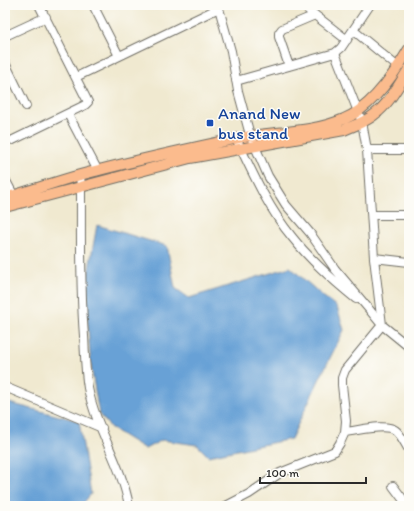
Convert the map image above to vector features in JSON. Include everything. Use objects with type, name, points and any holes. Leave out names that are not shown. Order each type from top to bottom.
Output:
[{"type":"main road","points":[[9,197],[80,175],[162,154],[250,135],[314,128],[344,120],[358,112],[384,86],[409,49]]},
{"type":"main road","points":[[5,207],[190,158],[344,130],[375,115],[384,106],[409,69]]},
{"type":"street","points":[[13,140],[68,114],[88,102],[40,5]]},
{"type":"street","points":[[93,5],[119,56]]},
{"type":"street","points":[[302,5],[347,40]]},
{"type":"street","points":[[236,81],[335,53],[347,40],[370,5]]},
{"type":"street","points":[[76,77],[219,6],[250,135],[268,176],[286,205],[310,233],[335,269],[382,324],[409,347]]},
{"type":"street","points":[[289,66],[278,32],[282,28],[315,14]]},
{"type":"street","points":[[5,36],[46,18]]},
{"type":"street","points":[[353,30],[398,67]]},
{"type":"street","points":[[230,506],[280,473],[335,451],[345,432],[346,421],[342,378],[345,370],[382,324],[374,258],[367,150],[362,122],[335,53]]},
{"type":"street","points":[[5,63],[26,106]]},
{"type":"street","points":[[68,114],[98,171]]},
{"type":"street","points":[[236,138],[250,168],[273,210],[292,237],[327,275],[368,308]]},
{"type":"street","points":[[367,150],[409,150]]},
{"type":"street","points":[[80,175],[82,315],[88,389],[117,465],[130,506]]},
{"type":"street","points":[[5,179],[9,197]]},
{"type":"street","points":[[372,215],[409,215]]},
{"type":"street","points":[[374,258],[409,262]]},
{"type":"street","points":[[5,387],[102,428]]},
{"type":"street","points":[[345,432],[390,427],[396,431],[409,450]]},
{"type":"street","points":[[393,486],[408,506]]},
{"type":"water","points":[[97,225],[167,246],[175,288],[189,298],[290,267],[337,307],[344,330],[291,439],[208,456],[197,445],[162,440],[145,449],[111,428],[99,414],[91,366],[85,290]]},
{"type":"water","points":[[5,402],[79,421],[91,494],[81,506],[5,506]]},
{"type":"place","name":"Anand New bus stand","points":[[210,123]]}]
